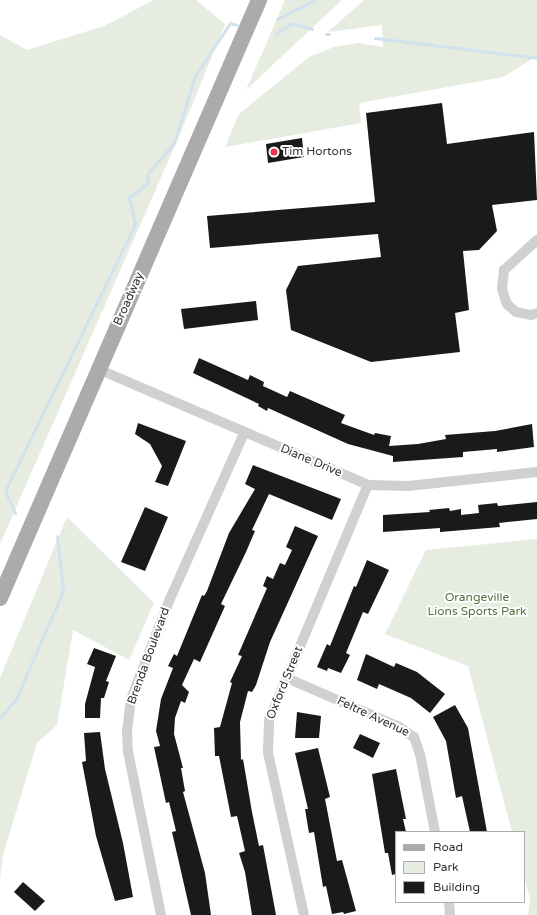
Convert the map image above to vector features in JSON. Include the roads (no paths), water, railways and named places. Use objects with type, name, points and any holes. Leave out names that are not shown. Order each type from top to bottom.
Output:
[{"type":"main road","name":"Broadway","points":[[0,598],[259,0]]},
{"type":"street","points":[[537,241],[504,270],[502,289],[507,304],[516,312],[530,315],[537,313]]},
{"type":"street","name":"Diane Drive","points":[[98,369],[244,433],[368,484],[408,486],[537,472]]},
{"type":"street","name":"Brenda Boulevard","points":[[161,915],[128,752],[127,731],[131,699],[169,601],[244,433]]},
{"type":"street","name":"Oxford Street","points":[[304,915],[267,738],[268,720],[368,484]]},
{"type":"street","name":"Feltre Avenue","points":[[287,678],[398,727],[414,737],[420,754],[435,831]]},
{"type":"street","points":[[449,903],[450,915]]},
{"type":"waterway","points":[[277,19],[315,0]]},
{"type":"waterway","points":[[15,513],[5,491],[135,225],[129,197],[147,184],[148,173],[174,143],[195,76],[230,23],[237,25]]},
{"type":"waterway","points":[[276,34],[292,23],[312,29]]},
{"type":"waterway","points":[[375,38],[537,58]]},
{"type":"waterway","points":[[0,718],[16,699],[63,591],[57,536]]},
{"type":"place","name":"Tim Hortons","points":[[274,152]]},
{"type":"park label","name":"Orangeville Lions Sports Park","points":[[477,605]]}]
